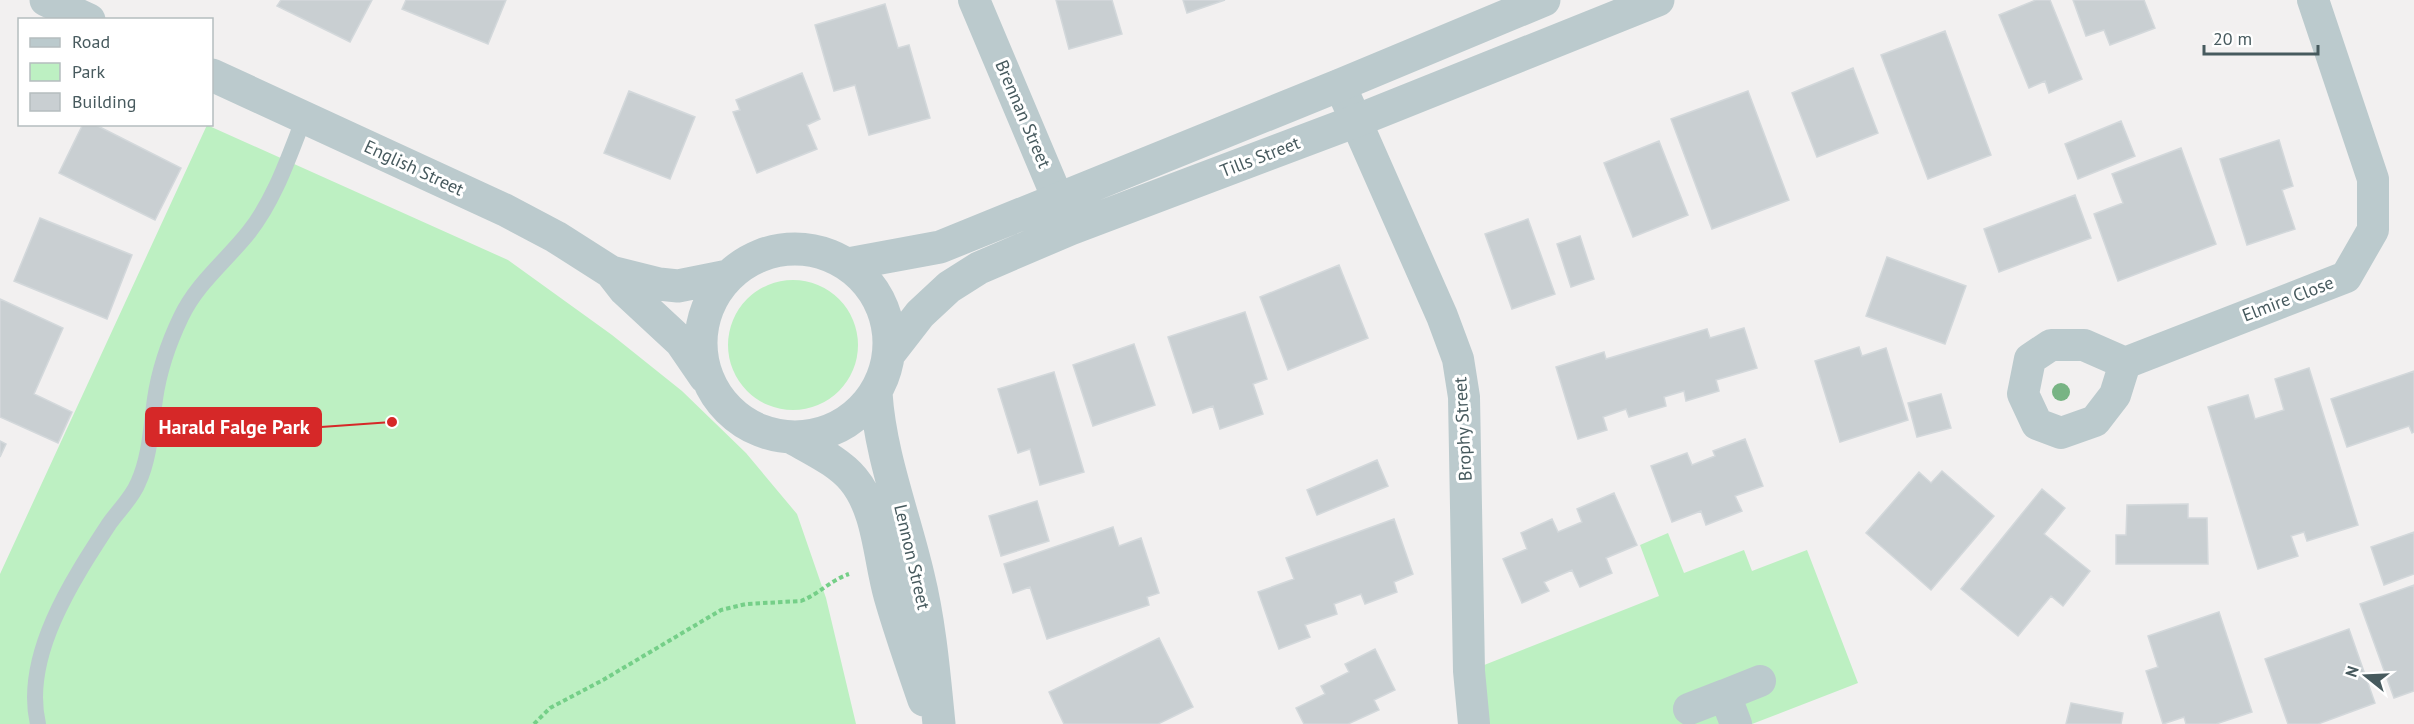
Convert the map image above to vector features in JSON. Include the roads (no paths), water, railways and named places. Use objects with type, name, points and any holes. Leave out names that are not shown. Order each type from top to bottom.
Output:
[{"type":"street","points":[[46,0],[85,18]]},
{"type":"street","name":"Brennan Street","points":[[974,0],[1064,214]]},
{"type":"street","points":[[1547,44],[1552,0]]},
{"type":"street","name":"Tills Street","points":[[848,264],[940,247],[1064,214],[1356,121],[1658,0]]},
{"type":"street","name":"Elmire Close","points":[[2125,363],[2346,277],[2373,230],[2373,178],[2313,0]]},
{"type":"street","points":[[1526,4],[1547,44]]},
{"type":"street","name":"Tills Street","points":[[889,354],[920,314],[949,287],[1064,214],[1340,85],[1526,4]]},
{"type":"street","name":"English Street","points":[[213,75],[505,210],[555,237],[611,272],[659,284],[678,286],[728,276]]},
{"type":"street","name":"Brophy Street","points":[[1340,85],[1458,359],[1464,397],[1468,671],[1474,724]]},
{"type":"street","points":[[799,248],[825,252],[848,264],[868,281],[882,303],[889,328],[889,354],[885,374],[876,393],[860,412],[840,427],[818,435],[793,438],[772,435],[751,428],[734,416],[719,400],[708,381],[701,354],[702,326],[712,299],[728,276],[749,260],[773,250],[799,248]]},
{"type":"street","name":"English Street","points":[[611,272],[625,290],[681,342],[708,381]]},
{"type":"street","name":"Lennon Street","points":[[876,393],[882,436],[919,577],[931,650],[939,724]]},
{"type":"street","name":"Lennon Street","points":[[793,438],[840,466],[852,477],[865,496],[903,641],[933,724]]},
{"type":"street","points":[[1689,710],[1760,681]]},
{"type":"street","points":[[1725,695],[1737,724]]},
{"type":"lane","points":[[38,724],[34,704],[37,676],[52,622],[88,556],[138,486],[145,465],[158,387],[167,353],[182,315],[204,282],[249,232],[263,212],[304,118]]},
{"type":"place","name":"Harald Falge Park","points":[[392,422]]}]
